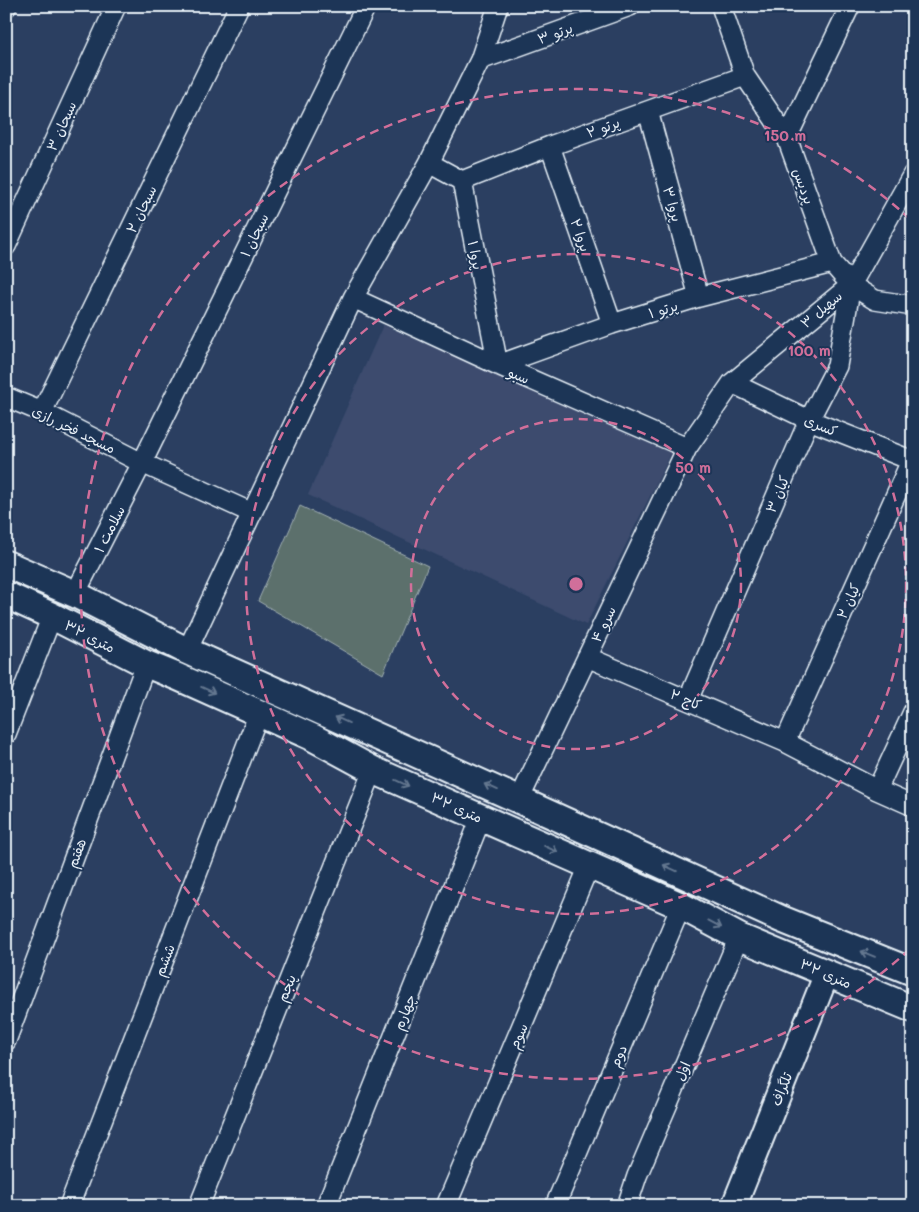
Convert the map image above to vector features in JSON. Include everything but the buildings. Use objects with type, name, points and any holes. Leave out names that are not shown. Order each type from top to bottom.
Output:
[{"type":"main road","points":[[6,564],[75,594],[186,651],[781,919],[913,972]]},
{"type":"main road","name":"۳۲ متری","points":[[6,595],[146,664],[178,676],[312,737],[373,770],[681,906],[739,937],[913,1009]]},
{"type":"main road","points":[[178,676],[186,651]]},
{"type":"street","name":"سبحان ۳","points":[[6,246],[116,6]]},
{"type":"street","name":"سبحان ۲","points":[[42,412],[239,6]]},
{"type":"street","name":"سبحان ۱","points":[[142,463],[366,6]]},
{"type":"street","points":[[186,651],[353,298],[429,163],[480,60],[498,6]]},
{"type":"street","name":"پرتو ۳","points":[[480,60],[630,6]]},
{"type":"street","name":"پردیس","points":[[721,6],[745,76],[787,138],[832,263],[851,285],[875,300],[913,306]]},
{"type":"street","points":[[787,138],[850,6]]},
{"type":"street","name":"پرتو ۲","points":[[462,181],[550,146],[745,76]]},
{"type":"street","name":"پروا ۳","points":[[648,111],[699,297]]},
{"type":"street","name":"پروا ۲","points":[[550,146],[612,324]]},
{"type":"street","points":[[429,163],[462,181]]},
{"type":"street","name":"سهیل ۳","points":[[687,448],[732,383],[851,285],[913,174]]},
{"type":"street","name":"پروا ۱","points":[[462,181],[498,365]]},
{"type":"street","name":"پرتو ۱","points":[[498,365],[612,324],[699,297],[832,263]]},
{"type":"street","name":"کیان ۳","points":[[688,700],[809,420],[837,366],[851,285]]},
{"type":"street","name":"سبو","points":[[353,298],[498,365],[687,448]]},
{"type":"street","name":"کسری","points":[[732,383],[809,420],[912,461]]},
{"type":"street","name":"مسجد فخر رازی","points":[[6,396],[42,412],[142,463],[252,513]]},
{"type":"street","name":"سرو ۴","points":[[520,800],[687,448]]},
{"type":"street","name":"کیان ۲","points":[[785,742],[912,461]]},
{"type":"street","name":"سلامت ۱","points":[[75,594],[142,463]]},
{"type":"street","points":[[6,734],[52,616]]},
{"type":"street","name":"کاج ۲","points":[[587,657],[785,742],[877,790],[913,806]]},
{"type":"street","name":"هفتم","points":[[6,1041],[146,664]]},
{"type":"street","points":[[877,790],[913,712]]},
{"type":"street","name":"ششم","points":[[69,1206],[259,713]]},
{"type":"street","name":"پنجم","points":[[199,1206],[373,770]]},
{"type":"street","name":"چهارم","points":[[326,1206],[481,818]]},
{"type":"street","name":"سوم","points":[[446,1206],[589,866]]},
{"type":"street","name":"دوم","points":[[555,1206],[681,906]]},
{"type":"street","name":"اول","points":[[627,1206],[637,1176],[739,937]]},
{"type":"street","name":"تلگراف","points":[[734,1206],[827,973]]},
{"type":"shaded area","points":[[383,325],[672,452],[586,625],[308,495]]},
{"type":"green space","points":[[300,506],[428,566],[383,674],[258,601]]}]
